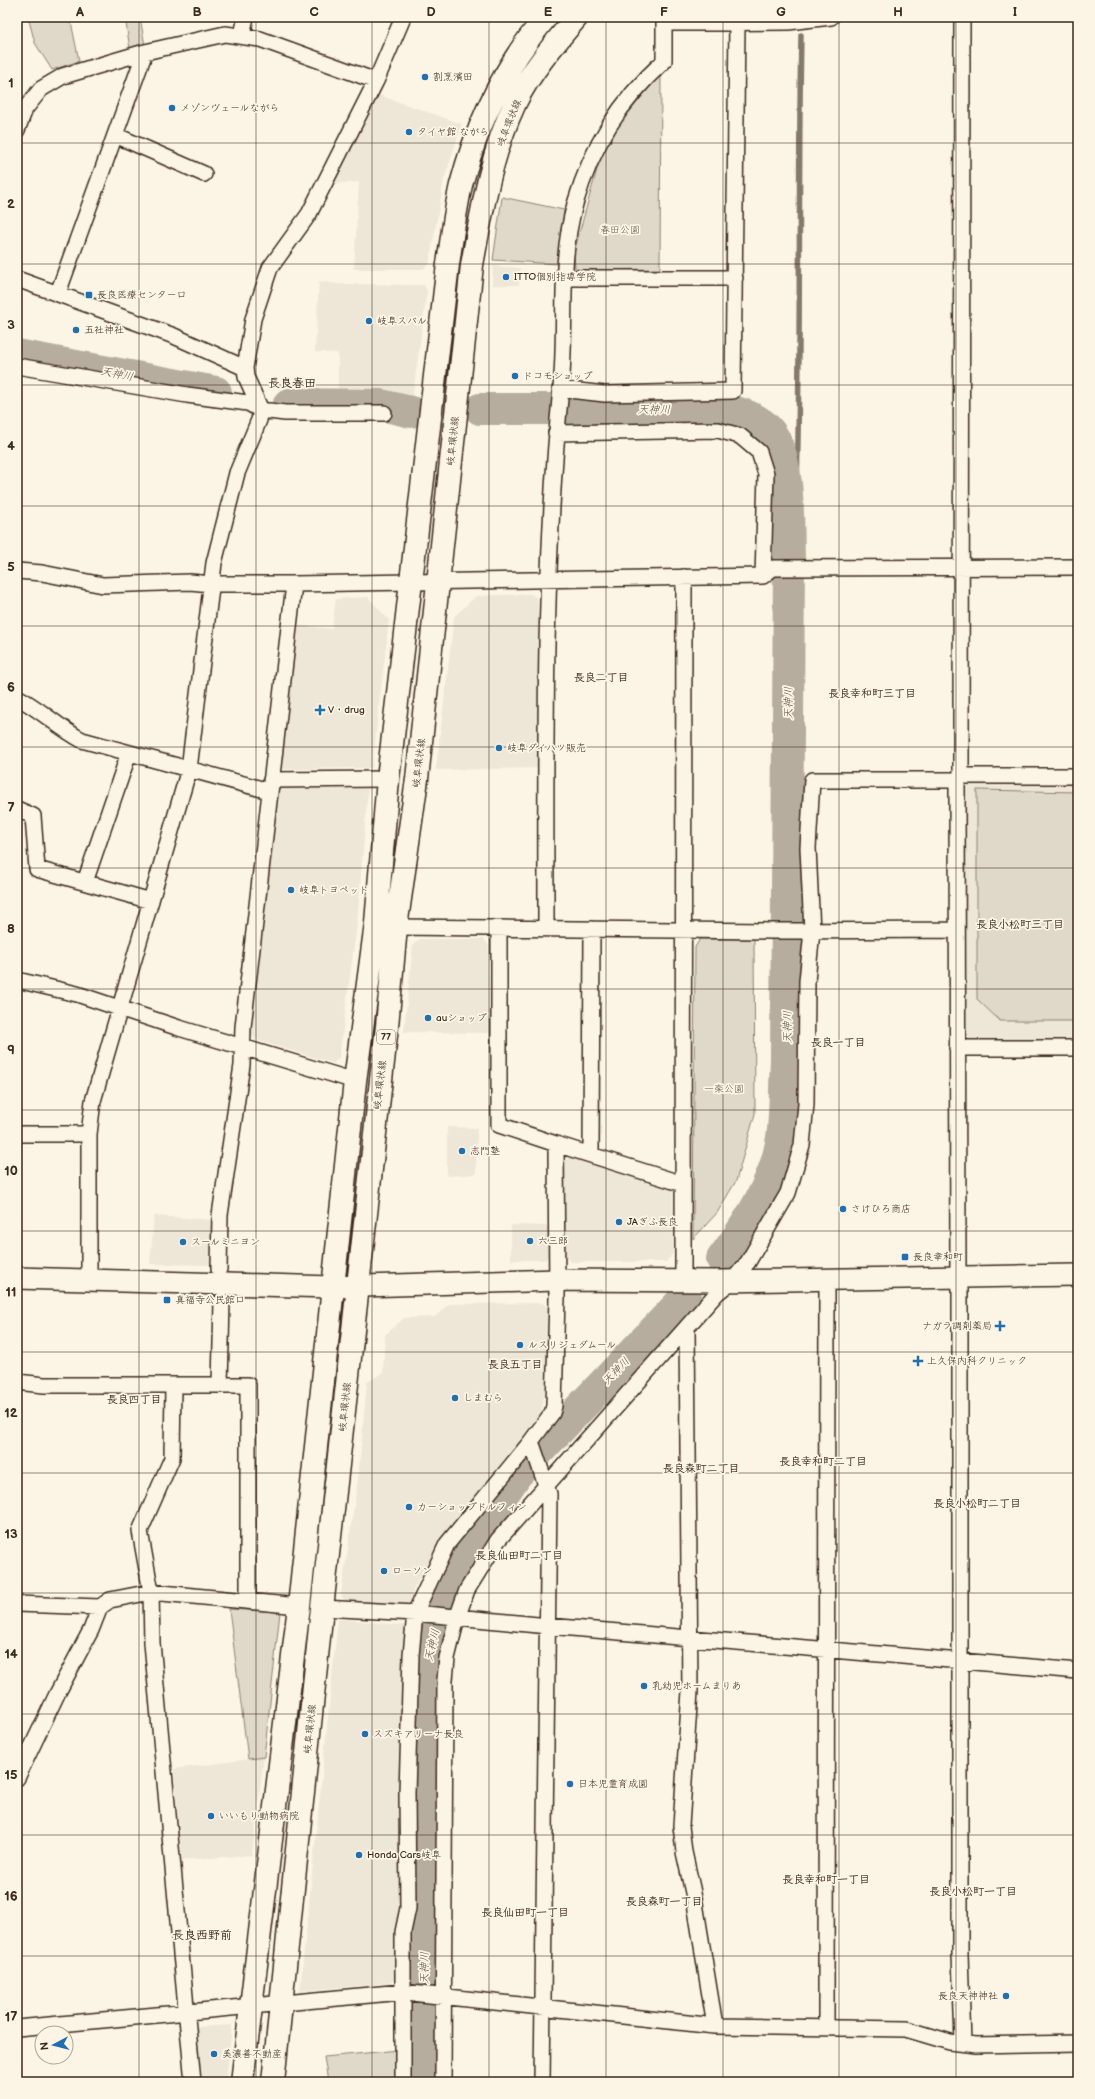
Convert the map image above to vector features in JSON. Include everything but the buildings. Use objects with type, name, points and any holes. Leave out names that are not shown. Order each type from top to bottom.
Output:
[{"type":"main road","points":[[242,2082],[299,1606],[355,1081],[376,923],[388,779],[446,277],[461,187],[472,151],[497,93],[525,44],[546,17]]},
{"type":"main road","name":"岐阜環状線","points":[[273,2082],[322,1608],[387,1026],[396,927],[417,779],[472,264],[485,189],[504,130],[516,102],[532,75],[577,17]]},
{"type":"street","points":[[242,35],[246,17]]},
{"type":"street","points":[[89,1279],[89,1134],[93,1101],[189,769],[211,584],[228,503],[237,473],[259,420],[261,410],[246,377],[245,368],[253,319],[270,268],[310,214],[376,81],[402,20],[401,17]]},
{"type":"street","points":[[546,929],[547,580],[560,394],[564,278],[567,238],[588,164],[608,127],[626,100],[640,82],[664,61],[664,23],[788,22],[831,17]]},
{"type":"street","points":[[962,17],[962,567],[957,1048],[958,1277],[960,1289],[960,1954],[963,2043]]},
{"type":"street","points":[[560,394],[733,391],[737,23]]},
{"type":"street","points":[[17,130],[25,109],[41,89],[63,76],[145,52],[225,34],[242,35],[260,39],[376,81]]},
{"type":"street","points":[[58,293],[145,52]]},
{"type":"street","points":[[115,135],[204,174]]},
{"type":"street","points":[[564,278],[735,278]]},
{"type":"street","points":[[17,279],[174,336],[245,368]]},
{"type":"street","points":[[17,366],[188,395],[248,403],[261,410],[285,413],[384,413]]},
{"type":"street","points":[[557,428],[718,430],[740,436],[759,452],[766,474],[768,572]]},
{"type":"street","points":[[17,571],[42,573],[103,585],[190,582],[211,584],[294,584],[684,577],[768,572],[803,568],[1078,568]]},
{"type":"street","points":[[684,577],[684,1281]]},
{"type":"street","points":[[219,1269],[220,1215],[242,1065],[270,786],[294,584]]},
{"type":"street","points":[[17,697],[82,740],[189,769],[270,786],[388,779]]},
{"type":"street","points":[[85,882],[129,753]]},
{"type":"street","points":[[443,2082],[440,1996],[445,1680],[454,1617],[468,1590],[498,1540],[546,1483],[717,1293],[726,1280],[748,1262],[788,1193],[802,1145],[806,1104],[808,848],[812,780],[1078,776]]},
{"type":"street","points":[[17,809],[33,816],[37,869],[151,901]]},
{"type":"street","points":[[396,927],[772,931],[958,930]]},
{"type":"street","points":[[499,929],[499,1125],[683,1184]]},
{"type":"street","points":[[591,1155],[592,929]]},
{"type":"street","points":[[17,980],[77,994],[120,1007],[179,1028],[355,1081]]},
{"type":"street","points":[[957,1048],[1078,1048]]},
{"type":"street","points":[[17,1134],[89,1134]]},
{"type":"street","points":[[403,2082],[403,1932],[408,1908],[407,1793],[411,1655],[419,1613],[447,1544],[531,1446],[552,1413],[554,1406],[556,1144]]},
{"type":"street","points":[[17,1278],[89,1279],[332,1288],[556,1280],[684,1281],[1078,1275]]},
{"type":"street","points":[[826,2028],[827,1278]]},
{"type":"street","points":[[220,1385],[222,1301]]},
{"type":"street","points":[[687,1327],[690,1691],[681,1826],[684,1852],[694,1897],[715,2026]]},
{"type":"street","points":[[17,1382],[44,1385],[248,1385],[248,1601]]},
{"type":"street","points":[[173,1386],[172,1458],[140,1531],[151,1592],[152,1643],[193,2082]]},
{"type":"street","points":[[531,1446],[549,1494],[542,2082]]},
{"type":"street","points":[[17,1778],[56,1694],[91,1630],[100,1607],[110,1600],[151,1592],[299,1606]]},
{"type":"street","points":[[17,1604],[100,1607]]},
{"type":"street","points":[[322,1608],[419,1613],[548,1626],[1078,1671]]},
{"type":"street","points":[[17,2028],[187,2014],[403,1993],[543,2006],[715,2026],[906,2029],[950,2042],[976,2045],[1078,2043]]},
{"type":"shaded area","points":[[376,94],[462,124],[444,180],[429,264],[423,269],[354,269],[359,182],[331,184]]},
{"type":"shaded area","name":"ITTO個別指導学院","points":[[493,266],[520,268],[519,285],[492,285]]},
{"type":"shaded area","name":"岐阜スバル","points":[[319,281],[337,284],[424,285],[427,291],[412,401],[338,400],[338,353],[315,352]]},
{"type":"shaded area","points":[[531,594],[538,599],[538,768],[436,770],[454,617],[476,596]]},
{"type":"shaded area","points":[[368,597],[389,620],[372,768],[280,769],[296,625],[332,629],[336,599]]},
{"type":"shaded area","points":[[969,783],[1078,783],[1078,1041],[965,1042],[960,790]]},
{"type":"shaded area","points":[[277,789],[368,789],[357,924],[339,1058],[333,1063],[256,1040],[250,1032]]},
{"type":"shaded area","points":[[419,939],[484,939],[489,946],[490,1033],[404,1032],[413,945]]},
{"type":"shaded area","name":"志門塾","points":[[447,1127],[477,1128],[476,1174],[447,1176]]},
{"type":"shaded area","name":"JAぎふ長良","points":[[571,1156],[667,1184],[673,1192],[673,1253],[666,1262],[571,1262],[564,1255],[565,1161]]},
{"type":"shaded area","name":"スールミニヨン","points":[[154,1216],[214,1220],[213,1265],[150,1264]]},
{"type":"shaded area","name":"六三郎","points":[[511,1225],[549,1226],[550,1256],[544,1260],[511,1260]]},
{"type":"shaded area","name":"しまむら","points":[[542,1303],[548,1308],[545,1391],[541,1414],[446,1531],[414,1588],[410,1602],[400,1607],[346,1602],[341,1595],[358,1479],[367,1382],[383,1373],[385,1335],[404,1318],[435,1317],[449,1304]]},
{"type":"shaded area","points":[[338,1619],[410,1626],[403,1675],[403,1906],[397,1976],[390,1983],[300,1991]]},
{"type":"shaded area","points":[[264,1757],[252,1855],[182,1860],[174,1769]]},
{"type":"shaded area","name":"美濃善不動産","points":[[232,2025],[226,2082],[201,2082],[196,2027]]},
{"type":"green space","points":[[28,17],[70,17],[79,61],[52,70],[35,43]]},
{"type":"green space","points":[[125,17],[140,17],[145,46],[130,49]]},
{"type":"green space","name":"春田公園","points":[[661,73],[660,269],[579,270],[575,268],[574,252],[601,155],[622,121]]},
{"type":"green space","points":[[502,197],[564,210],[558,264],[493,260]]},
{"type":"green space","points":[[977,790],[1078,792],[1078,1021],[1000,1021],[977,999]]},
{"type":"green space","name":"一楽公園","points":[[700,939],[754,939],[755,1114],[736,1181],[717,1213],[693,1239],[695,947]]},
{"type":"green space","points":[[229,1609],[280,1612],[264,1757],[248,1759]]},
{"type":"green space","points":[[399,2050],[398,2082],[328,2082],[324,2057]]},
{"type":"waterway","points":[[787,499],[797,488],[801,35]]},
{"type":"waterway","name":"天神川","points":[[17,355],[216,392]]},
{"type":"waterway","name":"天神川","points":[[289,404],[381,405],[411,412]]},
{"type":"waterway","name":"天神川","points":[[480,409],[721,409],[748,416],[760,422],[770,432],[777,444],[782,459],[787,494],[789,561],[786,1059],[783,1130],[780,1148],[769,1182],[743,1230],[722,1259]]},
{"type":"waterway","name":"天神川","points":[[424,2082],[425,1718],[428,1654],[453,1569],[516,1475],[686,1297]]},
{"type":"place","name":"割烹濱田","points":[[425,77]]},
{"type":"place","name":"メゾンヴェールながら","points":[[172,108]]},
{"type":"place","name":"タイヤ館 ながら","points":[[409,132]]},
{"type":"place","name":"ITTO個別指導学院","points":[[506,277]]},
{"type":"place","name":"長良医療センター口","points":[[89,295]]},
{"type":"place","name":"岐阜スバル","points":[[369,321]]},
{"type":"place","name":"五社神社","points":[[76,330]]},
{"type":"place","name":"ドコモショップ","points":[[515,376]]},
{"type":"place","name":"V・drug","points":[[320,710]]},
{"type":"place","name":"岐阜ダイハツ販売","points":[[499,748]]},
{"type":"place","name":"岐阜トヨペット","points":[[291,890]]},
{"type":"place","name":"auショップ","points":[[428,1018]]},
{"type":"place","name":"志門塾","points":[[462,1151]]},
{"type":"place","name":"さけひろ商店","points":[[843,1209]]},
{"type":"place","name":"JAぎふ長良","points":[[619,1222]]},
{"type":"place","name":"六三郎","points":[[530,1241]]},
{"type":"place","name":"スールミニヨン","points":[[183,1242]]},
{"type":"place","name":"長良幸和町","points":[[905,1257]]},
{"type":"place","name":"真福寺公民館口","points":[[167,1300]]},
{"type":"place","name":"ナガラ調剤薬局","points":[[1000,1326]]},
{"type":"place","name":"ルスリジェダムール","points":[[520,1345]]},
{"type":"place","name":"上久保内科クリニック","points":[[918,1361]]},
{"type":"place","name":"しまむら","points":[[455,1398]]},
{"type":"place","name":"カーショップドルフィン","points":[[409,1507]]},
{"type":"place","name":"ローソン","points":[[384,1571]]},
{"type":"place","name":"乳幼児ホームまりあ","points":[[644,1686]]},
{"type":"place","name":"スズキアリーナ長良","points":[[365,1734]]},
{"type":"place","name":"日本児童育成園","points":[[570,1784]]},
{"type":"place","name":"いいもり動物病院","points":[[211,1816]]},
{"type":"place","name":"Honda Cars岐阜","points":[[359,1855]]},
{"type":"place","name":"長良天神神社","points":[[1006,1996]]},
{"type":"place","name":"美濃善不動産","points":[[214,2054]]},
{"type":"district","name":"長良春田","points":[[292,383]]},
{"type":"district","name":"長良二丁目","points":[[601,677]]},
{"type":"district","name":"長良幸和町三丁目","points":[[872,693]]},
{"type":"district","name":"長良小松町三丁目","points":[[1020,924]]},
{"type":"district","name":"長良一丁目","points":[[838,1042]]},
{"type":"district","name":"長良五丁目","points":[[515,1364]]},
{"type":"district","name":"長良四丁目","points":[[134,1399]]},
{"type":"district","name":"長良幸和町二丁目","points":[[823,1461]]},
{"type":"district","name":"長良森町二丁目","points":[[701,1468]]},
{"type":"district","name":"長良小松町二丁目","points":[[977,1503]]},
{"type":"district","name":"長良仙田町二丁目","points":[[519,1555]]},
{"type":"district","name":"長良幸和町一丁目","points":[[826,1879]]},
{"type":"district","name":"長良小松町一丁目","points":[[973,1891]]},
{"type":"district","name":"長良森町一丁目","points":[[664,1901]]},
{"type":"district","name":"長良仙田町一丁目","points":[[525,1912]]},
{"type":"district","name":"長良西野前","points":[[202,1935]]}]
